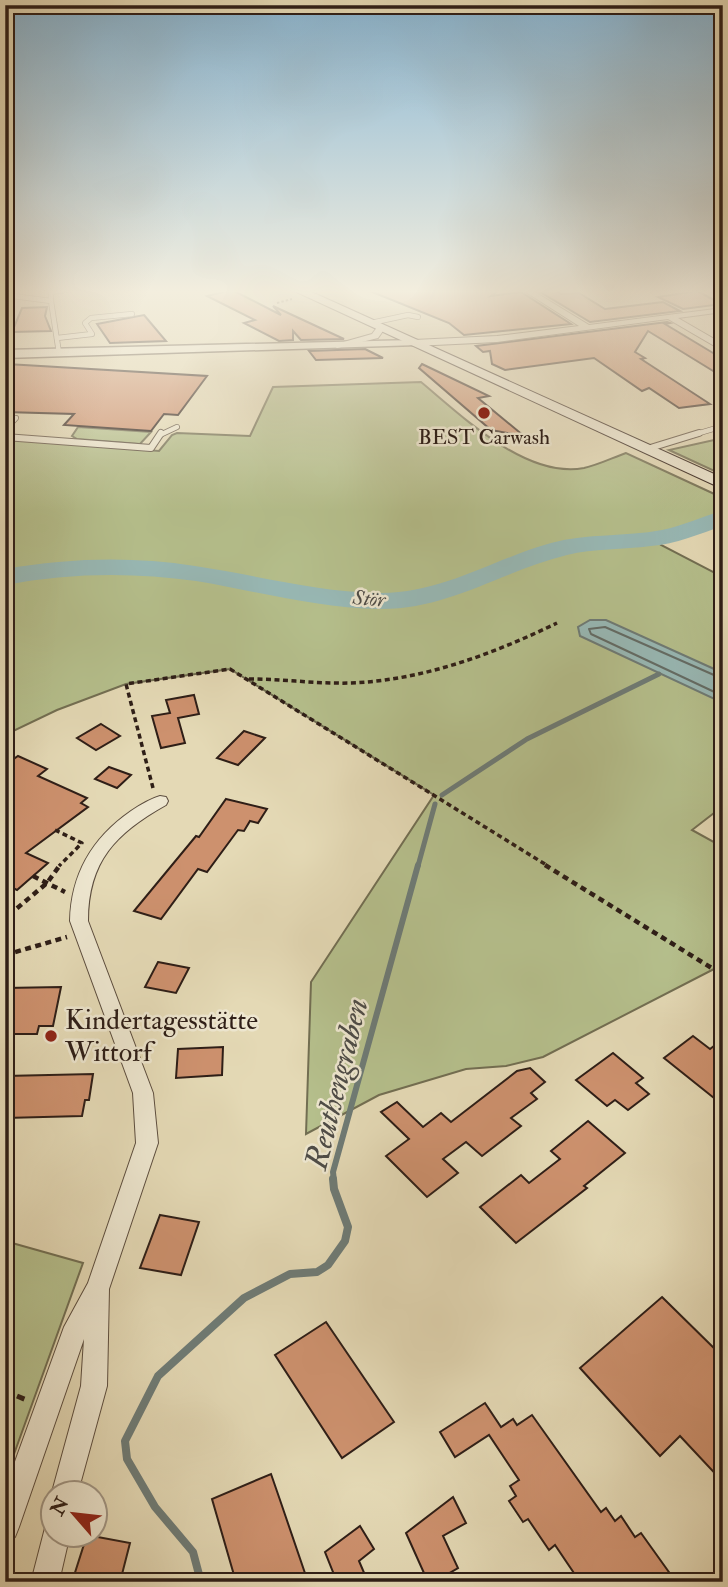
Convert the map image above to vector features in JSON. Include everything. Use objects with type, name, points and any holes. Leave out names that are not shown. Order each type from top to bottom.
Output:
[{"type":"main road","points":[[457,363],[723,484]]},
{"type":"street","points":[[5,1527],[76,1327],[99,1287],[148,1143],[143,1093],[79,921],[78,898],[84,874],[98,851],[121,825],[160,801]]},
{"type":"street","points":[[69,1478],[94,1386],[99,1287]]},
{"type":"street","points":[[45,1582],[53,1548]]},
{"type":"lane","points":[[5,418],[16,418],[5,430]]},
{"type":"lane","points":[[5,437],[150,448],[162,432],[177,426]]},
{"type":"lane","points":[[647,450],[723,426]]},
{"type":"path","points":[[247,679],[274,678],[323,683],[409,678],[498,649],[557,623]]},
{"type":"path","points":[[160,801],[149,781],[126,684],[230,669],[723,975]]},
{"type":"path","points":[[9,915],[47,883],[65,858],[82,843],[55,830]]},
{"type":"path","points":[[33,876],[78,898]]},
{"type":"path","points":[[5,955],[83,931]]},
{"type":"green space","points":[[421,382],[496,442],[540,464],[562,469],[584,468],[626,453],[723,498],[723,518],[655,540],[723,577],[723,806],[692,830],[723,847],[723,975],[714,969],[543,1057],[506,1066],[466,1069],[379,1095],[306,1134],[311,982],[434,795],[230,669],[126,684],[57,710],[5,735],[5,439],[159,451],[172,435],[177,433],[250,436],[273,387]]},
{"type":"green space","points":[[78,427],[151,432],[140,444],[77,439],[72,436]]},
{"type":"green space","points":[[723,438],[723,475],[669,450]]},
{"type":"green space","points":[[5,1241],[83,1263],[5,1479]]},
{"type":"water","points":[[590,620],[606,620],[723,673],[723,703],[580,636],[578,627]]},
{"type":"building","points":[[492,363],[556,363],[505,370]]},
{"type":"building","points":[[601,363],[647,363],[710,404],[679,408],[649,388],[642,391]]},
{"type":"building","points":[[700,363],[723,363],[723,377]]},
{"type":"building","points":[[5,364],[207,376],[178,415],[164,414],[151,431],[64,425],[74,414],[5,412]]},
{"type":"building","points":[[422,364],[489,396],[478,398],[524,436],[491,430],[419,368]]},
{"type":"building","points":[[194,695],[199,714],[178,718],[185,743],[161,748],[152,716],[170,713],[166,700]]},
{"type":"building","points":[[101,724],[120,736],[96,750],[77,738]]},
{"type":"building","points":[[244,731],[265,738],[238,765],[217,758]]},
{"type":"building","points":[[18,756],[47,769],[38,776],[87,798],[81,803],[88,807],[26,853],[48,863],[17,890],[5,884],[5,765]]},
{"type":"building","points":[[109,767],[131,775],[117,788],[95,779]]},
{"type":"building","points":[[226,799],[267,809],[258,823],[250,821],[244,831],[238,830],[207,872],[198,869],[161,919],[134,911],[196,836],[199,837]]},
{"type":"building","points":[[158,962],[189,968],[176,993],[145,987]]},
{"type":"building","points":[[61,987],[53,1026],[39,1026],[37,1034],[5,1034],[5,988]]},
{"type":"building","points":[[693,1036],[710,1049],[723,1039],[723,1091],[714,1098],[664,1058]]},
{"type":"building","points":[[223,1047],[222,1075],[176,1078],[178,1049]]},
{"type":"building","points":[[613,1053],[643,1078],[636,1083],[649,1094],[628,1110],[615,1100],[607,1106],[576,1080]]},
{"type":"building","points":[[530,1068],[545,1082],[531,1093],[537,1099],[511,1118],[521,1126],[482,1156],[466,1142],[443,1159],[458,1173],[427,1197],[386,1156],[409,1139],[381,1112],[397,1102],[423,1127],[441,1113],[451,1122],[517,1071]]},
{"type":"building","points":[[93,1074],[89,1100],[85,1100],[82,1116],[5,1118],[5,1076]]},
{"type":"building","points":[[588,1121],[625,1153],[584,1186],[587,1188],[516,1243],[480,1207],[521,1175],[529,1183],[560,1159],[551,1151]]},
{"type":"building","points":[[160,1215],[199,1222],[181,1275],[140,1268]]},
{"type":"building","points":[[662,1297],[723,1357],[723,1482],[680,1436],[660,1456],[580,1368]]},
{"type":"building","points":[[326,1322],[394,1422],[342,1458],[275,1355]]},
{"type":"building","points":[[485,1403],[501,1427],[513,1419],[517,1425],[532,1415],[601,1512],[606,1508],[615,1521],[621,1516],[635,1537],[641,1533],[676,1582],[589,1582],[584,1574],[578,1579],[555,1545],[549,1550],[528,1519],[523,1522],[509,1501],[516,1496],[510,1486],[519,1480],[489,1435],[455,1457],[440,1432]]},
{"type":"building","points":[[271,1474],[308,1582],[236,1582],[212,1499]]},
{"type":"building","points":[[453,1497],[466,1523],[443,1536],[458,1568],[448,1574],[452,1582],[428,1582],[406,1533]]},
{"type":"building","points":[[360,1526],[374,1549],[359,1561],[368,1582],[337,1582],[325,1552]]},
{"type":"building","points":[[108,1539],[130,1543],[120,1582],[72,1582],[83,1548],[108,1548]]},
{"type":"waterway","name":"Stör","points":[[5,577],[66,568],[148,568],[326,596],[379,601],[405,600],[452,590],[562,548],[661,538],[723,518]]},
{"type":"waterway","name":"Reuthengraben","points":[[442,795],[527,739],[659,674]]},
{"type":"waterway","name":"Reuthengraben","points":[[418,866],[435,804]]},
{"type":"waterway","name":"Reuthengraben","points":[[334,1181],[333,1172],[418,865]]},
{"type":"waterway","name":"Reuthengraben","points":[[201,1582],[193,1552],[155,1507],[127,1459],[125,1441],[158,1376],[244,1298],[290,1274],[317,1272],[328,1265],[345,1241],[348,1227],[333,1179]]},
{"type":"place","name":"BEST Carwash","points":[[484,413]]},
{"type":"place","name":"Kindertagesstätte Wittorf","points":[[51,1036]]}]
